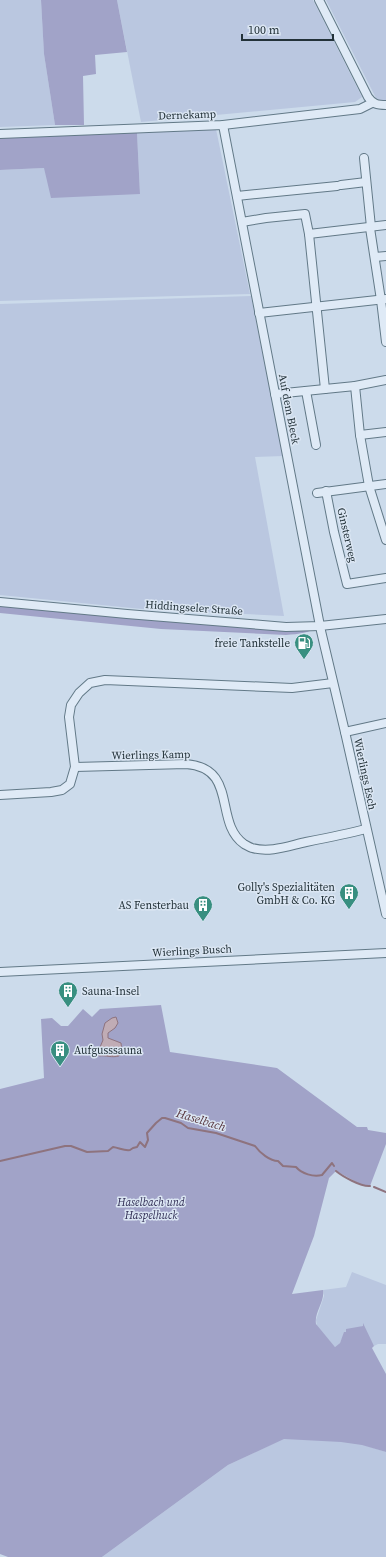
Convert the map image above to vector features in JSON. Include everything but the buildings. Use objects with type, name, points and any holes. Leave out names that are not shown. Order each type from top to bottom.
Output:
[{"type":"street","points":[[319,0],[372,103]]},
{"type":"street","name":"Dernekamp","points":[[0,134],[223,125],[360,109],[372,103],[386,105]]},
{"type":"street","name":"Auf dem Bleck","points":[[223,125],[320,626]]},
{"type":"street","points":[[364,158],[370,228],[384,300],[386,342]]},
{"type":"street","points":[[237,196],[366,182]]},
{"type":"street","points":[[242,222],[305,214],[309,234],[318,308],[326,389]]},
{"type":"street","points":[[309,234],[386,225]]},
{"type":"street","points":[[375,257],[386,256]]},
{"type":"street","points":[[259,313],[384,300]]},
{"type":"street","points":[[275,394],[355,386],[386,380]]},
{"type":"street","points":[[355,386],[360,435],[368,486],[386,540]]},
{"type":"street","points":[[306,391],[316,445]]},
{"type":"street","points":[[360,435],[386,432]]},
{"type":"street","points":[[317,493],[386,484]]},
{"type":"street","name":"Ginsterweg","points":[[326,491],[334,532],[347,584],[386,578]]},
{"type":"street","name":"Hiddingseler Straße","points":[[0,602],[127,614],[286,626],[320,626],[386,619]]},
{"type":"street","name":"Wierlings Esch","points":[[320,626],[386,914]]},
{"type":"street","points":[[0,795],[62,790],[70,784],[75,767],[69,717],[71,704],[79,693],[90,684],[105,680],[292,688],[333,683]]},
{"type":"street","name":"Wierlings Esch","points":[[345,732],[386,723]]},
{"type":"street","name":"Wierlings Kamp","points":[[75,767],[186,764],[202,768],[212,774],[218,782],[222,790],[230,827],[237,839],[250,848],[268,850],[366,829]]},
{"type":"street","name":"Wierlings Busch","points":[[0,972],[386,953]]},
{"type":"shaded area","points":[[0,0],[41,0],[44,54],[55,125],[0,127]]},
{"type":"shaded area","points":[[117,0],[313,0],[362,97],[355,102],[141,122]]},
{"type":"shaded area","points":[[326,0],[386,0],[386,102],[381,102],[376,98]]},
{"type":"shaded area","points":[[216,129],[250,294],[0,301],[0,170],[44,168],[140,193],[137,133]]},
{"type":"shaded area","points":[[251,296],[283,456],[255,457],[284,616],[142,609],[0,595],[0,304]]},
{"type":"shaded area","points":[[116,1017],[118,1023],[115,1028],[108,1033],[108,1038],[121,1043],[122,1051],[119,1056],[99,1056],[98,1052],[103,1040],[102,1034],[105,1023]]},
{"type":"shaded area","points":[[352,1272],[386,1285],[386,1344],[378,1344],[374,1346],[363,1326],[346,1332],[340,1343],[335,1347],[317,1326],[316,1320],[324,1296],[323,1290],[346,1287]]},
{"type":"shaded area","points":[[308,1427],[386,1452],[386,1557],[102,1557],[228,1465]]},
{"type":"green space","points":[[41,0],[117,0],[127,52],[95,55],[96,74],[83,76],[84,125],[55,125],[44,54]]},
{"type":"green space","points":[[137,133],[140,194],[51,198],[44,168],[0,170],[0,137]]},
{"type":"green space","points":[[0,602],[320,626],[304,633],[286,635],[161,629],[0,613]]},
{"type":"green space","name":"Haselbach und Haspelhuck","points":[[161,1005],[170,1052],[277,1068],[357,1127],[367,1127],[368,1130],[386,1133],[386,1144],[370,1186],[364,1186],[336,1171],[329,1178],[314,1236],[292,1294],[323,1290],[316,1324],[335,1347],[340,1343],[346,1329],[363,1326],[363,1323],[374,1346],[372,1348],[386,1374],[386,1452],[362,1445],[341,1442],[284,1439],[228,1465],[102,1557],[8,1557],[0,1554],[0,1089],[44,1078],[41,1019],[52,1018],[61,1026],[68,1026],[83,1009],[92,1017],[100,1009]]},
{"type":"waterway","name":"Haselbach","points":[[0,1161],[65,1146],[71,1146],[87,1152],[108,1151],[113,1147],[130,1150],[137,1147],[140,1142],[145,1147],[148,1140],[147,1133],[156,1123],[162,1118],[165,1118],[181,1123],[188,1128],[216,1133],[255,1146],[265,1156],[272,1160],[278,1161],[283,1166],[296,1167],[301,1171],[315,1176],[322,1175],[332,1163],[334,1166]]},
{"type":"waterway","name":"Haselbach","points":[[336,1171],[357,1183],[370,1186]]},
{"type":"waterway","name":"Haselbach","points":[[374,1187],[386,1192]]},
{"type":"place","name":"freie Tankstelle","points":[[304,660]]},
{"type":"place","name":"Golly's Spezialitäten GmbH & Co. KG","points":[[349,910]]},
{"type":"place","name":"AS Fensterbau","points":[[203,922]]},
{"type":"place","name":"Sauna-Insel","points":[[68,1008]]},
{"type":"place","name":"Aufgusssauna","points":[[60,1067]]}]
